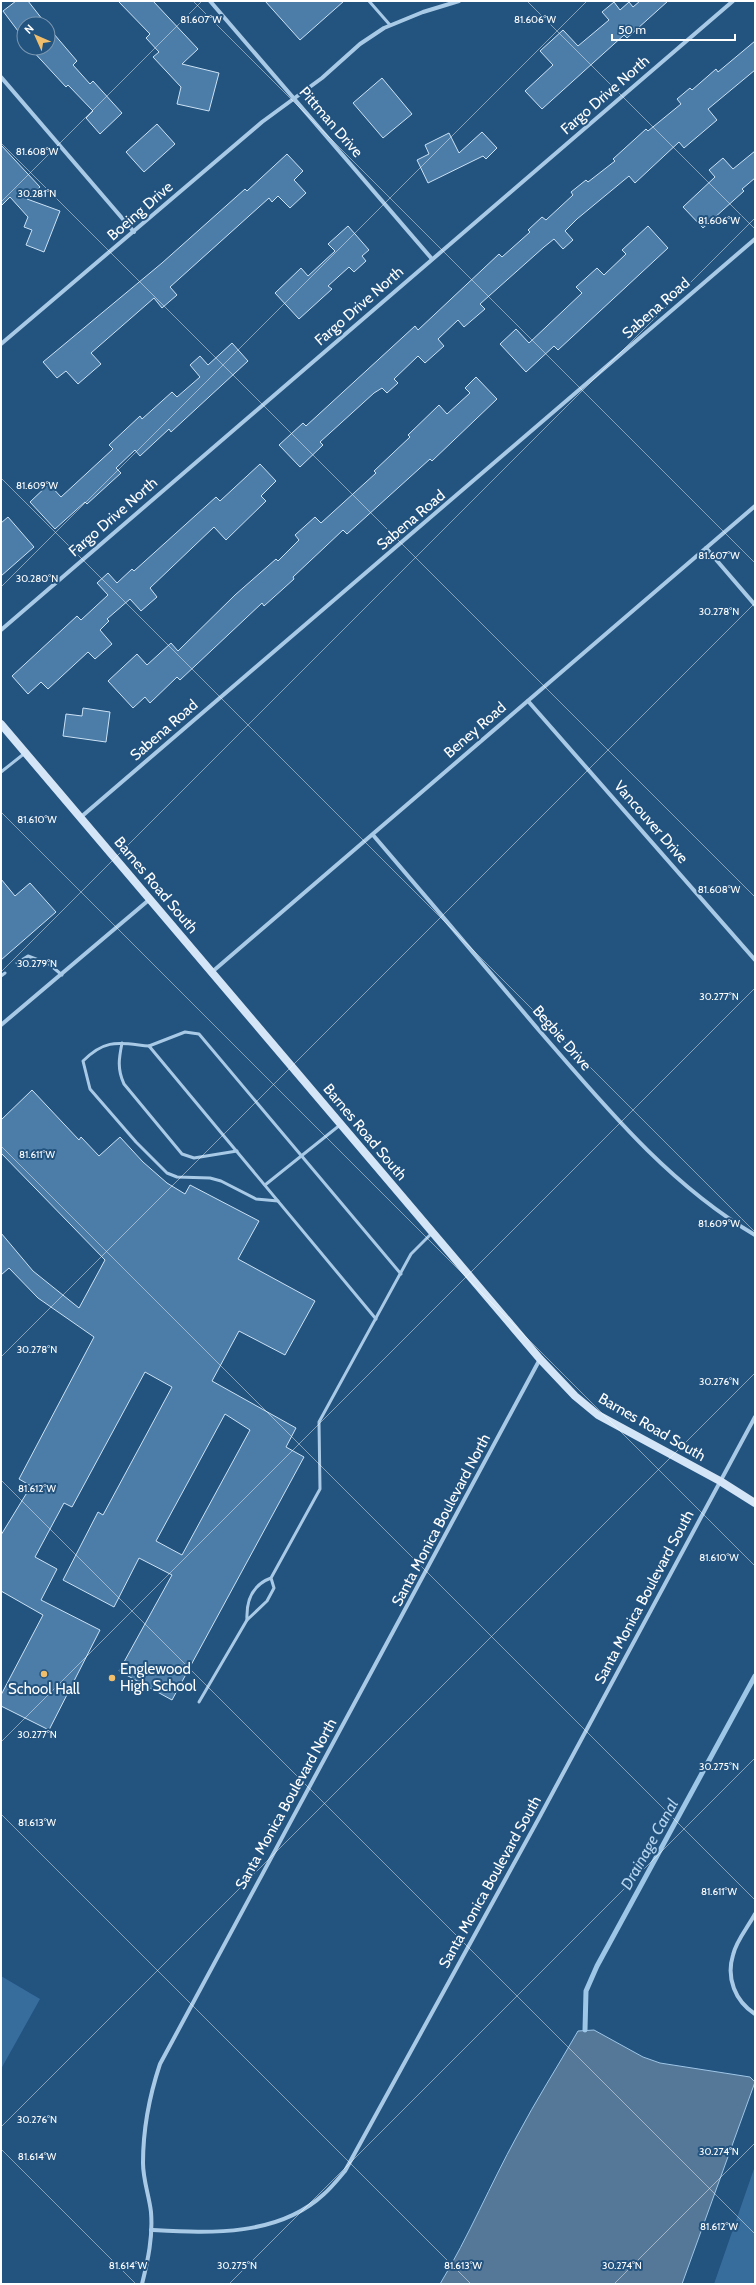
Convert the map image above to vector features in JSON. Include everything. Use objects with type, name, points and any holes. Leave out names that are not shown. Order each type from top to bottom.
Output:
[{"type":"street","name":"Pittman Drive","points":[[210,1],[432,259]]},
{"type":"street","name":"Boeing Drive","points":[[1,344],[262,122],[294,97],[322,78],[360,44],[390,25],[422,12],[459,1]]},
{"type":"street","name":"Fargo Drive North","points":[[1,630],[733,1]]},
{"type":"street","points":[[1,77],[134,232]]},
{"type":"street","name":"Sabena Road","points":[[80,818],[755,238]]},
{"type":"street","name":"Beney Road","points":[[211,973],[755,506]]},
{"type":"street","points":[[706,548],[755,605]]},
{"type":"street","name":"Vancouver Drive","points":[[528,701],[755,960]]},
{"type":"street","name":"Barnes Road South","points":[[1,724],[540,1359],[576,1396],[598,1415],[720,1481],[755,1503]]},
{"type":"street","name":"Begbie Drive","points":[[373,835],[595,1095],[626,1129],[658,1161],[693,1191],[717,1210],[755,1235]]},
{"type":"street","points":[[1,1025],[62,975],[150,899]]},
{"type":"street","name":"Santa Monica Boulevard North","points":[[142,2284],[150,2250],[151,2230],[150,2208],[143,2164],[144,2135],[148,2100],[160,2064],[540,1359]]},
{"type":"street","name":"Santa Monica Boulevard South","points":[[151,2230],[220,2232],[280,2221],[298,2212],[318,2199],[345,2171],[366,2136],[543,1811],[755,1417]]},
{"type":"street","points":[[755,1914],[733,1954],[730,1973],[733,1986],[740,2000],[755,2014]]},
{"type":"lane","points":[[369,1],[390,25]]},
{"type":"lane","points":[[1,772],[25,753]]},
{"type":"lane","points":[[17,963],[28,956],[49,964],[62,975]]},
{"type":"lane","points":[[1,976],[5,973]]},
{"type":"lane","points":[[278,1201],[256,1199],[221,1180],[210,1178],[177,1177],[167,1173],[156,1164],[90,1089],[83,1061],[100,1047],[122,1043],[149,1046],[185,1032],[199,1034],[401,1274]]},
{"type":"lane","points":[[122,1043],[118,1062],[124,1084],[182,1154],[194,1158],[237,1151]]},
{"type":"lane","points":[[149,1046],[376,1318]]},
{"type":"lane","points":[[265,1185],[340,1125]]},
{"type":"lane","points":[[247,1620],[247,1610],[251,1593],[260,1582],[271,1578],[320,1489],[319,1422],[411,1254],[432,1233]]},
{"type":"lane","points":[[199,1702],[247,1620],[266,1601],[274,1588],[271,1578]]},
{"type":"shaded area","points":[[1,1976],[40,1999],[1,2069]]},
{"type":"shaded area","points":[[594,2030],[643,2057],[660,2063],[750,2077],[755,2082],[682,2284],[440,2284],[451,2266],[507,2154],[539,2096],[578,2031]]},
{"type":"shaded area","points":[[755,2166],[755,2284],[714,2284]]},
{"type":"building","points":[[16,1],[28,1],[40,16],[16,16],[16,28],[3,11]]},
{"type":"building","points":[[118,1],[153,1],[198,49],[182,64],[219,73],[209,111],[177,104],[181,87],[153,57],[159,52],[146,38],[150,34]]},
{"type":"building","points":[[265,1],[344,1],[300,40]]},
{"type":"building","points":[[640,1],[668,1],[627,38],[624,35],[542,109],[525,91],[553,65],[540,51],[563,30],[578,46],[609,20],[602,12],[614,2],[620,10],[629,2],[633,7]]},
{"type":"building","points":[[56,36],[77,61],[73,65],[90,84],[93,81],[122,113],[100,134],[86,118],[93,111],[68,85],[66,87],[37,56],[56,56]]},
{"type":"building","points":[[755,41],[755,70],[708,109],[717,120],[684,148],[679,142],[635,183],[629,176],[577,219],[565,231],[573,240],[563,249],[554,239],[544,247],[480,304],[485,309],[464,327],[458,320],[438,339],[444,346],[425,363],[418,356],[394,379],[398,383],[387,393],[382,388],[374,393],[320,442],[323,445],[300,467],[279,445],[303,423],[306,426],[415,326],[418,330],[499,254],[502,257],[530,232],[528,230],[542,217],[546,220],[573,195],[571,192],[586,180],[588,182],[615,161],[613,159],[646,129],[648,131],[681,104],[677,99],[690,88],[692,90],[716,69],[718,72]]},
{"type":"building","points":[[382,78],[412,114],[383,138],[353,103]]},
{"type":"building","points":[[157,124],[175,144],[144,172],[126,152]]},
{"type":"building","points":[[482,132],[497,148],[486,159],[483,156],[428,183],[417,160],[429,154],[425,145],[449,133],[459,153]]},
{"type":"building","points":[[1,145],[40,187],[27,199],[60,211],[44,252],[26,245],[32,230],[24,227],[28,217],[10,197],[1,206]]},
{"type":"building","points":[[755,151],[755,178],[742,189],[744,191],[703,228],[683,207],[715,177],[709,170],[723,158],[733,169]]},
{"type":"building","points":[[287,154],[303,171],[294,180],[306,193],[290,208],[278,196],[272,202],[269,198],[170,287],[177,295],[162,308],[154,298],[91,353],[101,364],[78,384],[66,371],[57,378],[43,362],[162,263],[245,189],[247,191]]},
{"type":"building","points":[[348,226],[369,250],[362,256],[366,261],[354,272],[349,267],[328,286],[332,289],[299,319],[275,293],[301,268],[308,276],[335,251],[328,244]]},
{"type":"building","points":[[648,226],[668,248],[558,350],[554,346],[526,372],[500,344],[516,329],[529,343],[582,293],[576,287],[597,268],[604,275],[626,254],[622,250]]},
{"type":"building","points":[[232,343],[248,361],[171,432],[169,429],[140,456],[135,450],[116,468],[121,473],[87,504],[85,502],[55,529],[30,502],[49,484],[61,497],[113,449],[109,445],[140,416],[142,419],[172,392],[177,397],[200,377],[190,365],[200,356],[208,365]]},
{"type":"building","points":[[476,377],[497,399],[432,461],[430,459],[347,534],[343,530],[293,577],[294,579],[264,606],[262,603],[180,680],[177,677],[150,703],[145,697],[133,708],[108,681],[137,654],[147,665],[171,643],[178,651],[235,595],[276,559],[278,561],[299,540],[295,535],[315,517],[321,523],[376,473],[374,471],[410,437],[408,435],[439,405],[447,414],[470,393],[465,388]]},
{"type":"building","points":[[260,464],[276,481],[261,496],[266,501],[226,540],[214,527],[150,588],[157,597],[141,611],[130,599],[107,619],[109,621],[100,630],[112,644],[95,659],[88,652],[48,689],[41,682],[28,694],[12,676],[77,616],[81,620],[108,595],[97,583],[108,573],[117,583],[132,569],[134,571],[216,497],[220,501]]},
{"type":"building","points":[[8,517],[34,547],[1,576],[1,523]]},
{"type":"building","points":[[83,708],[110,712],[106,742],[63,736],[66,714],[82,716]]},
{"type":"building","points":[[1,879],[15,896],[30,883],[56,912],[1,960]]},
{"type":"building","points":[[32,1090],[79,1140],[81,1137],[99,1156],[120,1137],[143,1162],[167,1183],[185,1194],[190,1185],[259,1221],[238,1259],[315,1301],[285,1355],[239,1331],[212,1381],[296,1428],[286,1447],[304,1457],[172,1700],[119,1671],[172,1575],[139,1558],[114,1607],[63,1580],[98,1512],[103,1515],[172,1387],[145,1372],[72,1507],[64,1503],[35,1557],[57,1569],[41,1600],[100,1630],[49,1730],[1,1706],[1,1695],[43,1615],[1,1591],[1,1535],[31,1486],[19,1479],[94,1337],[38,1298],[9,1268],[1,1275],[1,1233],[33,1271],[79,1308],[105,1260],[1,1153],[1,1120]],"holes":[[[225,1414],[250,1430],[182,1555],[156,1541]]]},
{"type":"waterway","name":"Drainage Canal","points":[[585,2030],[586,1991],[597,1966],[755,1676]]},
{"type":"place","name":"School Hall","points":[[44,1674]]},
{"type":"place","name":"Englewood High School","points":[[112,1678]]}]
